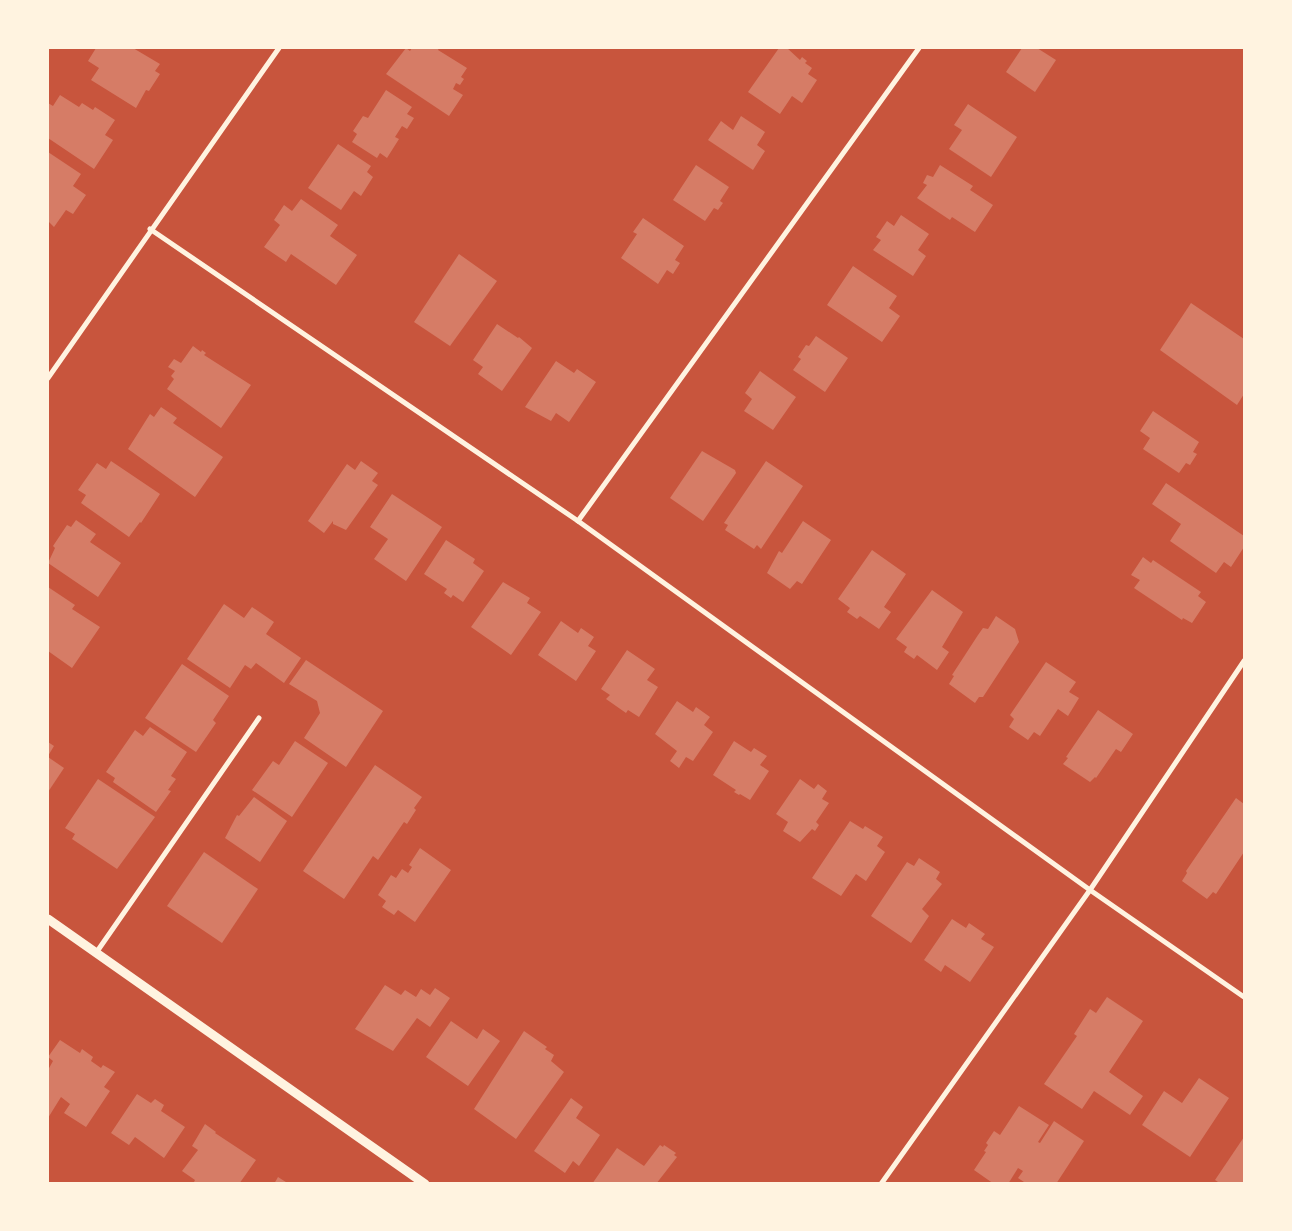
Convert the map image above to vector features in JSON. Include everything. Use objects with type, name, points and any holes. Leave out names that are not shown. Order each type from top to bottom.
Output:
[{"type":"street","points":[[48,378],[150,228],[279,48]]},
{"type":"street","points":[[578,522],[918,48]]},
{"type":"street","points":[[150,228],[578,522],[1090,890],[1244,997]]},
{"type":"street","points":[[881,1184],[1090,890],[1244,661]]},
{"type":"street","points":[[96,954],[259,718]]},
{"type":"street","points":[[48,919],[425,1184]]},
{"type":"building","points":[[96,48],[133,48],[160,64],[155,71],[160,74],[149,91],[146,90],[136,108],[91,80],[99,68],[88,61]]},
{"type":"building","points":[[406,48],[410,51],[412,48],[439,48],[438,50],[467,68],[461,77],[464,79],[460,85],[456,83],[453,89],[463,95],[449,116],[386,74]]},
{"type":"building","points":[[779,48],[787,48],[800,60],[802,57],[807,61],[805,63],[812,68],[808,74],[817,80],[802,103],[792,96],[780,114],[748,92]]},
{"type":"building","points":[[1022,48],[1037,48],[1056,60],[1035,92],[1006,72]]},
{"type":"building","points":[[386,90],[412,107],[407,114],[414,118],[407,129],[402,126],[395,137],[399,139],[387,158],[380,153],[377,158],[352,142],[357,134],[353,131],[363,116],[368,118]]},
{"type":"building","points":[[60,95],[79,107],[82,103],[93,110],[95,107],[115,120],[105,135],[113,140],[94,169],[48,138],[48,103],[53,106]]},
{"type":"building","points":[[968,104],[1017,137],[991,177],[949,149],[962,130],[954,125]]},
{"type":"building","points":[[741,116],[765,132],[757,145],[765,151],[753,170],[708,140],[721,121],[733,130]]},
{"type":"building","points":[[338,144],[371,166],[367,172],[373,177],[361,196],[354,191],[341,210],[308,188]]},
{"type":"building","points":[[48,152],[81,174],[73,186],[86,195],[73,214],[66,210],[54,227],[48,221]]},
{"type":"building","points":[[696,165],[729,187],[720,201],[723,203],[718,210],[714,208],[705,221],[673,200]]},
{"type":"building","points":[[940,165],[973,186],[970,190],[993,205],[975,232],[952,217],[950,220],[917,198],[927,185],[923,183],[927,175],[933,177]]},
{"type":"building","points":[[301,199],[338,225],[330,236],[357,255],[336,285],[291,254],[286,262],[264,247],[280,225],[274,220],[284,205],[292,211]]},
{"type":"building","points":[[901,215],[929,234],[918,250],[926,256],[913,276],[873,250],[881,240],[876,237],[887,221],[894,226]]},
{"type":"building","points":[[643,218],[684,246],[675,260],[680,263],[673,274],[667,270],[658,284],[621,258],[637,234],[633,232]]},
{"type":"building","points":[[459,254],[497,281],[450,346],[414,322]]},
{"type":"building","points":[[853,266],[897,296],[889,308],[900,316],[882,342],[827,305]]},
{"type":"building","points":[[1191,303],[1244,339],[1244,394],[1237,405],[1160,350]]},
{"type":"building","points":[[497,324],[519,337],[532,348],[502,391],[478,374],[483,367],[473,360]]},
{"type":"building","points":[[816,336],[848,358],[825,392],[793,370],[801,359],[798,357],[806,345],[809,346]]},
{"type":"building","points":[[193,346],[201,352],[202,350],[206,353],[204,355],[251,385],[221,428],[167,389],[174,379],[171,376],[175,371],[168,367],[174,359],[181,363]]},
{"type":"building","points":[[556,361],[574,373],[577,369],[596,382],[569,422],[556,413],[551,421],[525,407]]},
{"type":"building","points":[[760,371],[796,397],[773,430],[744,411],[752,399],[745,393]]},
{"type":"building","points":[[161,407],[177,418],[173,423],[223,457],[195,497],[128,449],[150,414],[154,417]]},
{"type":"building","points":[[1153,411],[1199,442],[1193,452],[1197,454],[1190,465],[1186,463],[1179,473],[1143,449],[1150,438],[1140,431]]},
{"type":"building","points":[[702,451],[735,470],[736,473],[703,521],[670,498]]},
{"type":"building","points":[[111,461],[160,494],[141,523],[129,537],[81,503],[86,495],[78,490],[97,463],[106,469]]},
{"type":"building","points":[[361,461],[378,473],[372,481],[378,485],[346,530],[333,524],[333,521],[324,533],[308,521],[347,464],[355,470]]},
{"type":"building","points":[[766,461],[803,486],[761,549],[757,545],[754,549],[725,530],[728,525],[724,523]]},
{"type":"building","points":[[1166,483],[1244,536],[1244,547],[1231,567],[1224,562],[1216,573],[1170,541],[1181,524],[1152,504]]},
{"type":"building","points":[[392,494],[442,527],[406,581],[374,559],[388,539],[370,527]]},
{"type":"building","points":[[76,520],[96,534],[90,542],[121,563],[98,597],[48,563],[55,548],[53,546],[67,525],[71,527]]},
{"type":"building","points":[[803,521],[831,540],[802,584],[797,581],[790,589],[767,573],[779,551],[782,553]]},
{"type":"building","points":[[446,540],[475,559],[473,563],[484,571],[463,602],[453,595],[451,598],[444,593],[447,589],[424,574]]},
{"type":"building","points":[[872,550],[906,574],[884,607],[891,612],[879,629],[860,616],[857,619],[847,612],[850,608],[838,599]]},
{"type":"building","points":[[1143,557],[1151,563],[1153,560],[1201,592],[1198,596],[1206,602],[1192,623],[1183,618],[1182,620],[1134,588],[1140,580],[1131,575]]},
{"type":"building","points":[[503,582],[530,598],[527,603],[541,612],[511,655],[471,627]]},
{"type":"building","points":[[48,587],[75,605],[72,609],[100,627],[72,668],[48,651]]},
{"type":"building","points":[[932,590],[963,612],[942,647],[949,652],[937,670],[917,655],[914,659],[904,652],[907,647],[896,639]]},
{"type":"building","points":[[224,604],[244,618],[252,607],[274,622],[266,634],[301,658],[284,683],[256,663],[251,669],[245,665],[230,688],[187,659]]},
{"type":"building","points":[[996,616],[1015,629],[1019,642],[983,697],[979,697],[975,703],[949,684],[954,676],[952,675],[978,635],[983,628],[988,629]]},
{"type":"building","points":[[561,621],[578,633],[581,628],[594,637],[588,646],[596,651],[576,681],[538,655]]},
{"type":"building","points":[[627,650],[655,669],[647,680],[658,687],[639,717],[628,710],[626,713],[606,699],[610,695],[601,689]]},
{"type":"building","points":[[306,660],[383,711],[346,767],[304,738],[320,713],[317,701],[289,684]]},
{"type":"building","points":[[1046,662],[1076,682],[1069,692],[1079,698],[1068,716],[1058,709],[1040,736],[1034,732],[1028,740],[1009,727],[1014,719],[1010,715]]},
{"type":"building","points":[[182,664],[229,696],[213,720],[216,723],[196,752],[145,718]]},
{"type":"building","points":[[677,701],[693,712],[696,707],[710,717],[704,725],[713,732],[693,761],[686,757],[679,768],[670,761],[677,751],[655,734]]},
{"type":"building","points":[[1098,710],[1133,734],[1121,752],[1116,749],[1096,778],[1090,782],[1063,764]]},
{"type":"building","points":[[150,727],[187,752],[171,776],[176,779],[168,790],[171,791],[156,812],[113,782],[115,778],[106,772],[135,730],[143,736]]},
{"type":"building","points":[[295,741],[328,763],[292,817],[252,790],[273,761],[279,765]]},
{"type":"building","points":[[734,741],[751,752],[754,748],[767,756],[760,765],[769,771],[750,800],[734,792],[736,790],[713,775]]},
{"type":"building","points":[[48,742],[54,746],[48,756]]},
{"type":"building","points":[[48,757],[64,768],[48,792]]},
{"type":"building","points":[[375,765],[422,797],[414,808],[416,810],[407,824],[404,822],[378,860],[373,856],[344,899],[303,871]]},
{"type":"building","points":[[98,779],[155,817],[117,869],[72,839],[75,834],[65,828]]},
{"type":"building","points":[[800,779],[814,789],[818,784],[827,791],[822,799],[829,803],[816,822],[819,825],[815,831],[812,829],[800,842],[783,831],[788,822],[776,814]]},
{"type":"building","points":[[254,797],[287,821],[260,862],[225,838],[237,815],[239,816]]},
{"type":"building","points":[[1236,798],[1244,804],[1244,852],[1216,894],[1213,892],[1207,899],[1182,881],[1187,873],[1186,871]]},
{"type":"building","points":[[850,821],[863,829],[865,826],[883,837],[877,846],[885,852],[866,881],[856,874],[841,896],[812,878]]},
{"type":"building","points":[[420,848],[451,870],[415,922],[398,910],[394,915],[382,907],[386,901],[378,895],[391,875],[396,878],[402,869],[408,873],[412,867],[409,865]]},
{"type":"building","points":[[204,852],[258,889],[222,943],[167,906]]},
{"type":"building","points":[[919,858],[940,872],[936,879],[942,884],[922,909],[929,916],[911,943],[871,916],[907,862],[914,866]]},
{"type":"building","points":[[952,919],[966,928],[969,923],[985,934],[981,939],[994,947],[970,982],[945,965],[941,972],[924,960]]},
{"type":"building","points":[[385,985],[401,995],[405,990],[416,997],[421,989],[430,995],[435,988],[450,998],[430,1027],[417,1018],[393,1051],[355,1029]]},
{"type":"building","points":[[1107,997],[1143,1021],[1109,1072],[1143,1096],[1130,1115],[1094,1091],[1082,1109],[1044,1084],[1077,1036],[1074,1034],[1090,1009],[1096,1013]]},
{"type":"building","points":[[451,1021],[477,1039],[483,1029],[500,1041],[468,1086],[426,1057]]},
{"type":"building","points":[[524,1031],[547,1047],[545,1049],[554,1055],[551,1061],[564,1072],[516,1139],[474,1109]]},
{"type":"building","points":[[60,1040],[80,1053],[82,1049],[93,1057],[91,1061],[101,1068],[103,1065],[115,1072],[104,1087],[110,1091],[86,1127],[64,1113],[70,1104],[61,1097],[48,1118],[48,1070],[53,1061],[48,1057]]},
{"type":"building","points":[[1199,1078],[1229,1098],[1190,1157],[1142,1125],[1164,1091],[1182,1103]]},
{"type":"building","points":[[137,1094],[151,1103],[155,1099],[164,1105],[161,1111],[185,1127],[164,1158],[135,1137],[129,1145],[111,1133]]},
{"type":"building","points":[[571,1098],[583,1107],[576,1118],[600,1135],[579,1166],[573,1161],[565,1173],[534,1151]]},
{"type":"building","points":[[1019,1106],[1049,1125],[1038,1142],[1040,1143],[1054,1121],[1084,1141],[1056,1184],[1027,1184],[1018,1178],[1023,1171],[1018,1168],[1008,1184],[994,1184],[974,1170],[986,1152],[984,1151],[988,1145],[986,1143],[994,1131],[1000,1135]]},
{"type":"building","points":[[205,1124],[215,1133],[256,1160],[239,1184],[193,1184],[195,1180],[182,1171],[198,1150],[192,1146]]},
{"type":"building","points":[[1244,1137],[1244,1184],[1221,1184],[1215,1180]]},
{"type":"building","points":[[660,1145],[663,1147],[664,1145],[676,1153],[674,1155],[677,1157],[656,1184],[592,1184],[617,1148],[644,1166]]},
{"type":"building","points":[[278,1177],[289,1184],[274,1184]]}]
